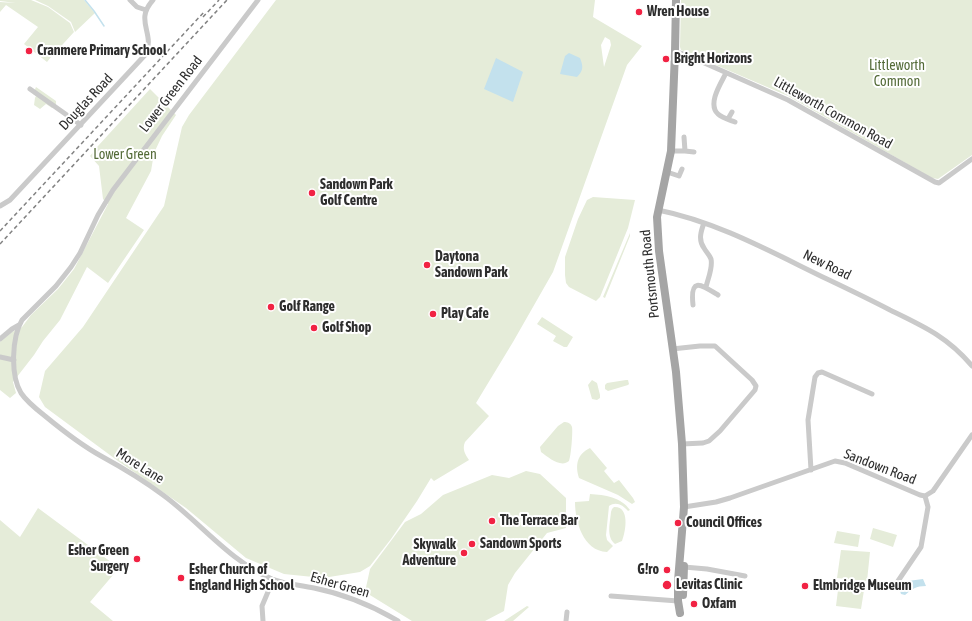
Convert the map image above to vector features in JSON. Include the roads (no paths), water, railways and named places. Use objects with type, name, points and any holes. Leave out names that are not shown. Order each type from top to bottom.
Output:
[{"type":"main road","name":"Portsmouth Road","points":[[676,0],[671,151],[658,210],[659,251],[676,380],[682,444],[684,507],[681,567]]},
{"type":"main road","points":[[680,617],[678,601],[681,567]]},
{"type":"main road","points":[[680,617],[683,592],[681,567]]},
{"type":"street","points":[[130,0],[137,7],[146,10],[153,0]]},
{"type":"street","name":"Lower Green Road","points":[[39,303],[56,286],[74,263],[104,204],[126,173],[258,0]]},
{"type":"street","name":"Douglas Road","points":[[0,206],[10,200],[146,54],[150,43],[144,21],[146,10]]},
{"type":"street","name":"Littleworth Common Road","points":[[675,52],[684,54],[788,100],[935,182],[939,183],[972,159]]},
{"type":"street","points":[[726,73],[714,103],[714,108],[717,113],[735,122]]},
{"type":"street","points":[[30,89],[81,125]]},
{"type":"street","points":[[728,119],[732,112]]},
{"type":"street","points":[[684,137],[685,151]]},
{"type":"street","points":[[671,151],[694,152]]},
{"type":"street","points":[[667,172],[679,176],[682,169]]},
{"type":"street","name":"New Road","points":[[658,210],[704,223],[753,243],[924,326],[954,346],[972,366]]},
{"type":"street","points":[[704,223],[700,237],[710,258],[711,269],[706,287]]},
{"type":"street","points":[[711,269],[717,272]]},
{"type":"street","points":[[693,305],[692,296],[694,287],[697,285],[706,287],[718,295]]},
{"type":"street","name":"More Lane","points":[[39,303],[28,313],[19,325],[15,340],[14,360],[16,383],[25,398],[79,442],[131,473],[162,494],[228,552],[242,562],[274,580]]},
{"type":"street","points":[[0,339],[12,328],[19,325]]},
{"type":"street","points":[[672,349],[715,346],[752,380],[756,386],[755,390],[713,437],[703,443],[682,444]]},
{"type":"street","points":[[0,357],[14,360]]},
{"type":"street","points":[[811,470],[808,420],[815,377],[818,373],[822,372],[872,394]]},
{"type":"street","name":"Sandown Road","points":[[684,507],[716,502],[730,498],[835,461],[840,461],[925,496],[933,491],[972,435]]},
{"type":"street","points":[[898,581],[921,547],[928,507],[925,496]]},
{"type":"street","points":[[681,567],[707,569],[746,576]]},
{"type":"street","points":[[897,570],[903,574]]},
{"type":"street","points":[[263,621],[262,606],[274,580]]},
{"type":"street","name":"Esher Green","points":[[274,580],[352,598],[378,609],[398,621]]},
{"type":"street","points":[[611,596],[678,601]]},
{"type":"street","points":[[566,621],[567,612]]},
{"type":"water","points":[[569,53],[580,58],[581,61],[582,70],[577,77],[560,74],[565,56]]},
{"type":"water","points":[[496,58],[523,72],[513,102],[484,89]]},
{"type":"water","points":[[923,579],[926,586],[914,588],[905,595],[901,594],[900,591],[908,581]]},
{"type":"waterway","points":[[85,0],[104,26]]},
{"type":"railway","points":[[203,17],[219,0]]},
{"type":"railway","points":[[0,244],[227,0]]},
{"type":"railway","points":[[0,231],[205,11]]},
{"type":"place","name":"Wren House","points":[[639,12]]},
{"type":"place","name":"Cranmere Primary School","points":[[29,51]]},
{"type":"place","name":"Bright Horizons","points":[[666,59]]},
{"type":"place","name":"Sandown Park Golf Centre","points":[[312,193]]},
{"type":"place","name":"Daytona Sandown Park","points":[[427,265]]},
{"type":"place","name":"Golf Range","points":[[271,307]]},
{"type":"place","name":"Play Cafe","points":[[433,314]]},
{"type":"place","name":"Golf Shop","points":[[314,328]]},
{"type":"place","name":"The Terrace Bar","points":[[492,521]]},
{"type":"place","name":"Council Offices","points":[[678,523]]},
{"type":"place","name":"Sandown Sports","points":[[472,544]]},
{"type":"place","name":"Skywalk Adventure","points":[[464,553]]},
{"type":"place","name":"Esher Green Surgery","points":[[137,559]]},
{"type":"place","name":"G!ro","points":[[667,570]]},
{"type":"place","name":"Esher Church of England High School","points":[[181,578]]},
{"type":"place","name":"Levitas Clinic","points":[[667,585]]},
{"type":"place","name":"Elmbridge Museum","points":[[805,586]]},
{"type":"place","name":"Oxfam","points":[[694,604]]},
{"type":"park label","name":"Littleworth Common","points":[[897,74]]},
{"type":"park label","name":"Lower Green","points":[[125,155]]}]
